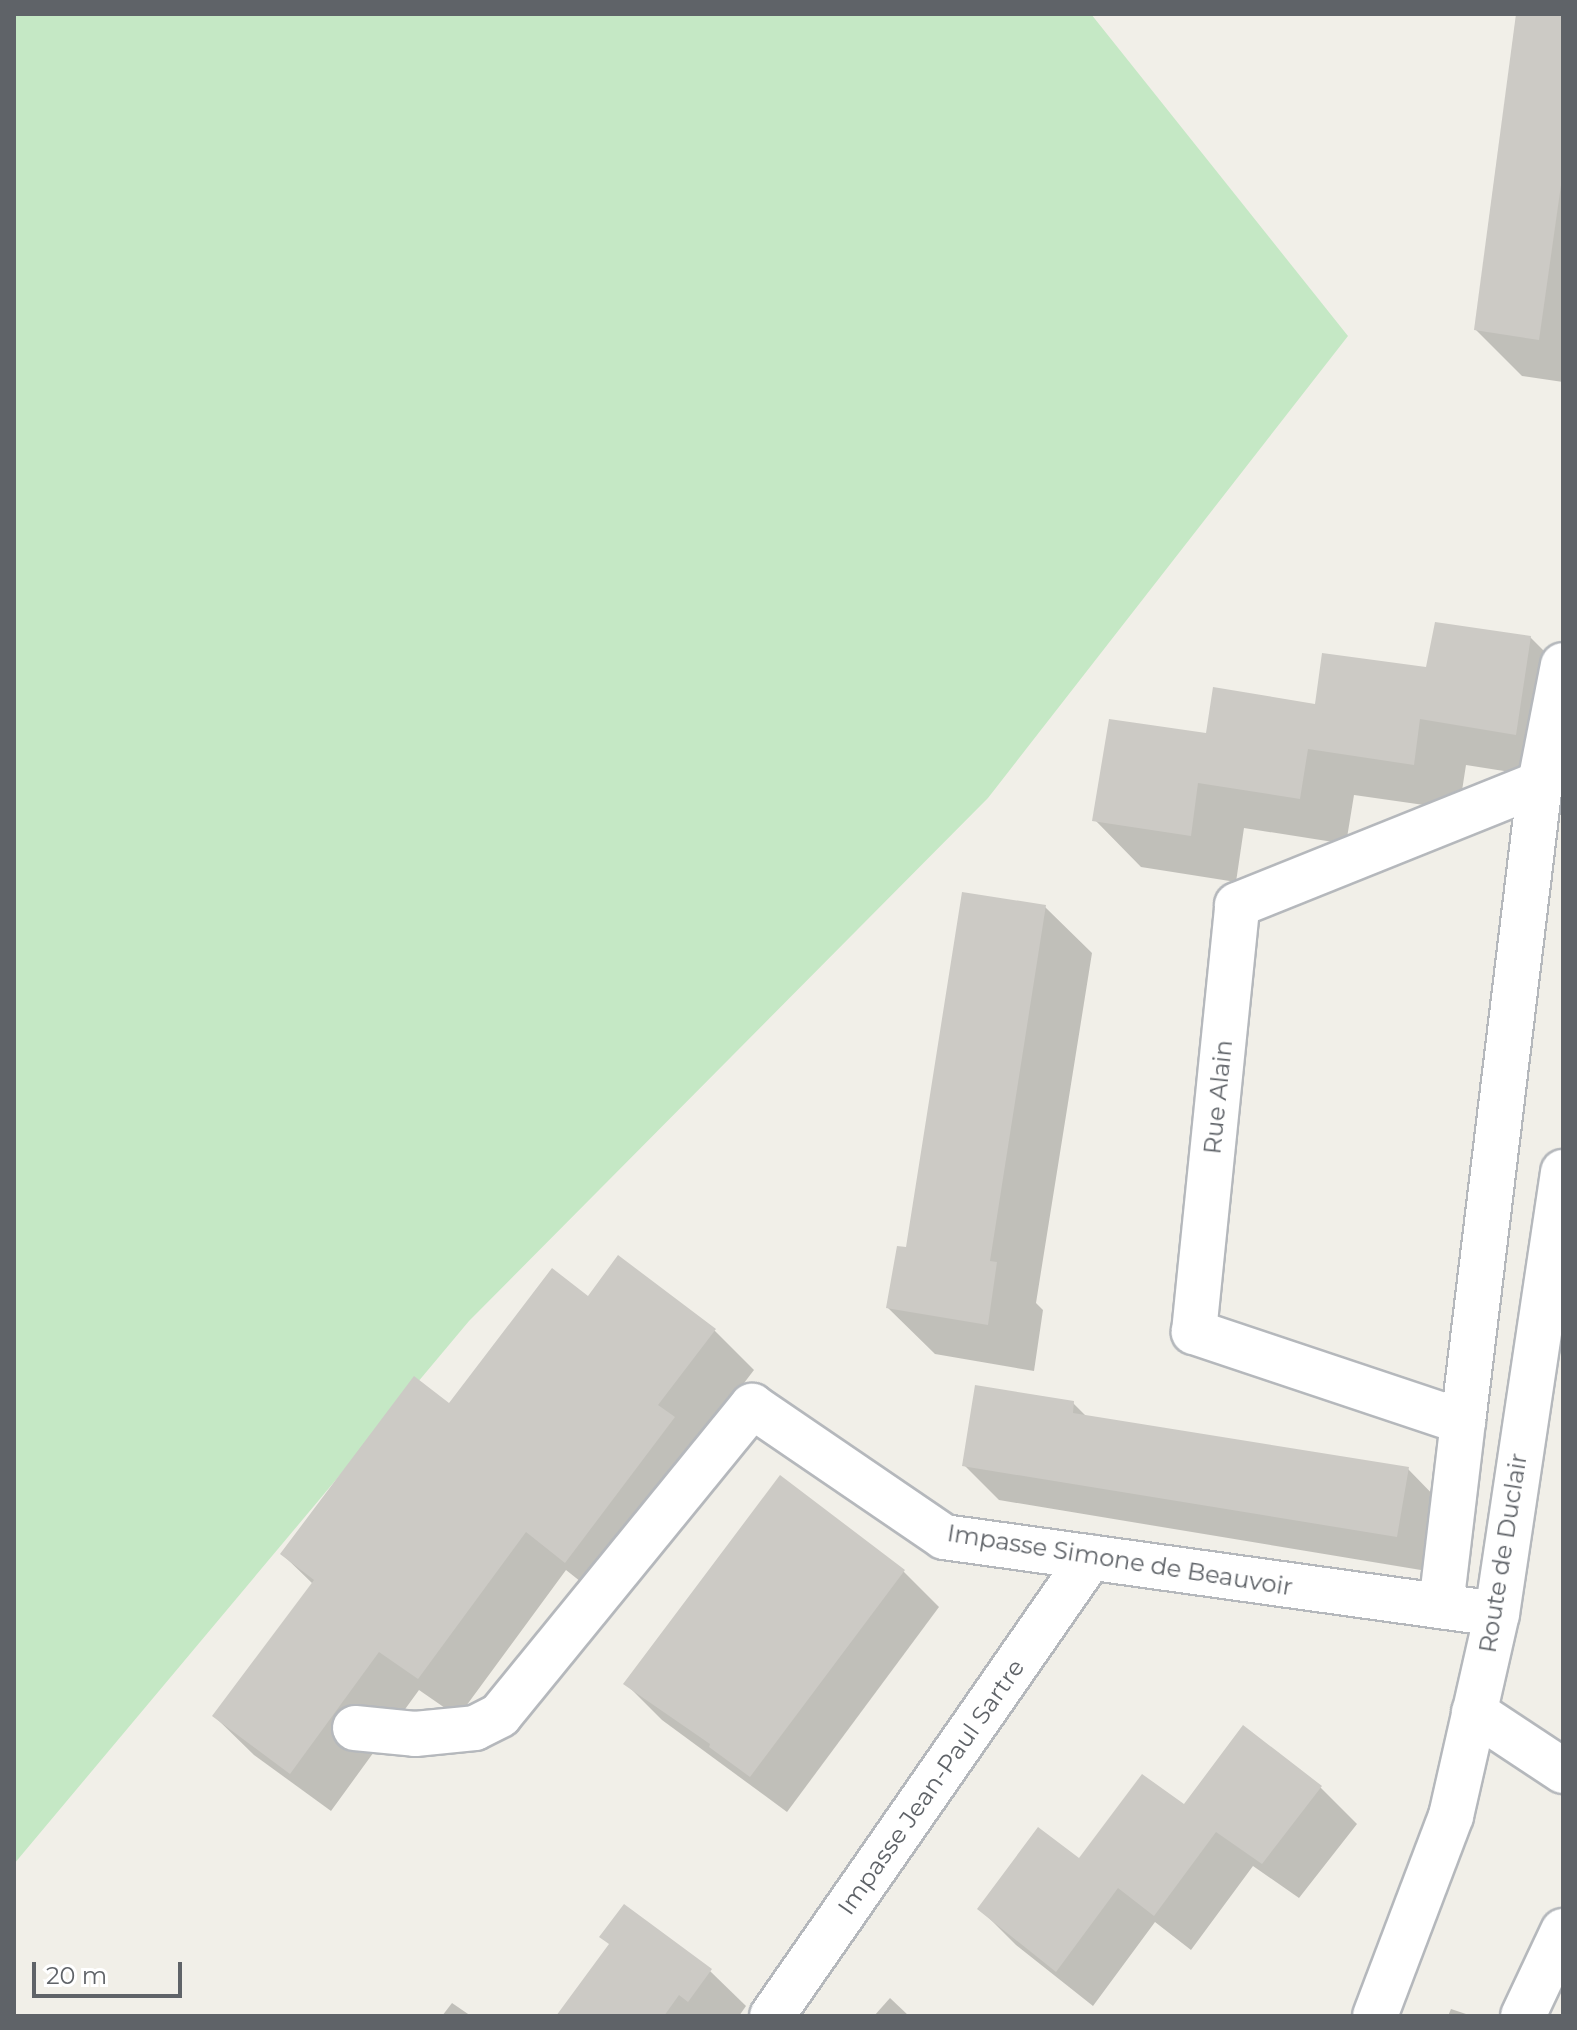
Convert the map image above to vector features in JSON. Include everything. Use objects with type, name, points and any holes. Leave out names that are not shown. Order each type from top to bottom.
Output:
[{"type":"street","points":[[1441,1606],[1540,783],[1563,665]]},
{"type":"street","name":"Rue Alain","points":[[1463,1422],[1194,1332],[1237,905],[1540,783]]},
{"type":"street","name":"Route de Duclair","points":[[1375,2016],[1451,1816],[1497,1614],[1563,1172]]},
{"type":"street","name":"Impasse Simone de Beauvoir","points":[[355,1728],[415,1734],[475,1728],[500,1715],[752,1406],[944,1537],[1497,1614]]},
{"type":"street","name":"Impasse Jean-Paul Sartre","points":[[772,2016],[1090,1558]]},
{"type":"street","points":[[1474,1712],[1563,1771]]},
{"type":"street","points":[[1523,2016],[1563,1931]]},
{"type":"green space","points":[[14,14],[1091,14],[1348,336],[988,798],[469,1321],[14,1864]]},
{"type":"building","points":[[1516,14],[1563,14],[1563,171],[1539,340],[1474,330]]},
{"type":"building","points":[[1435,622],[1531,636],[1516,735],[1420,719],[1414,765],[1308,749],[1300,799],[1198,783],[1191,836],[1092,821],[1109,719],[1206,733],[1213,687],[1315,704],[1322,653],[1426,667]]},
{"type":"building","points":[[962,892],[1046,905],[990,1261],[997,1262],[988,1325],[886,1308],[897,1246],[906,1247]]},
{"type":"building","points":[[618,1255],[716,1329],[658,1405],[675,1417],[565,1563],[526,1532],[418,1679],[379,1652],[290,1774],[212,1716],[314,1580],[280,1554],[414,1376],[449,1403],[552,1268],[588,1296]]},
{"type":"building","points":[[975,1385],[1074,1401],[1073,1413],[1409,1467],[1397,1537],[962,1466]]},
{"type":"building","points":[[780,1475],[905,1570],[750,1777],[709,1747],[710,1744],[623,1684]]},
{"type":"building","points":[[1243,1725],[1322,1786],[1262,1864],[1216,1832],[1154,1916],[1118,1888],[1056,1972],[977,1909],[1038,1827],[1079,1858],[1142,1774],[1184,1804]]},
{"type":"building","points":[[624,1904],[712,1969],[688,2002],[679,1995],[664,2016],[556,2016],[609,1944],[599,1937]]}]
